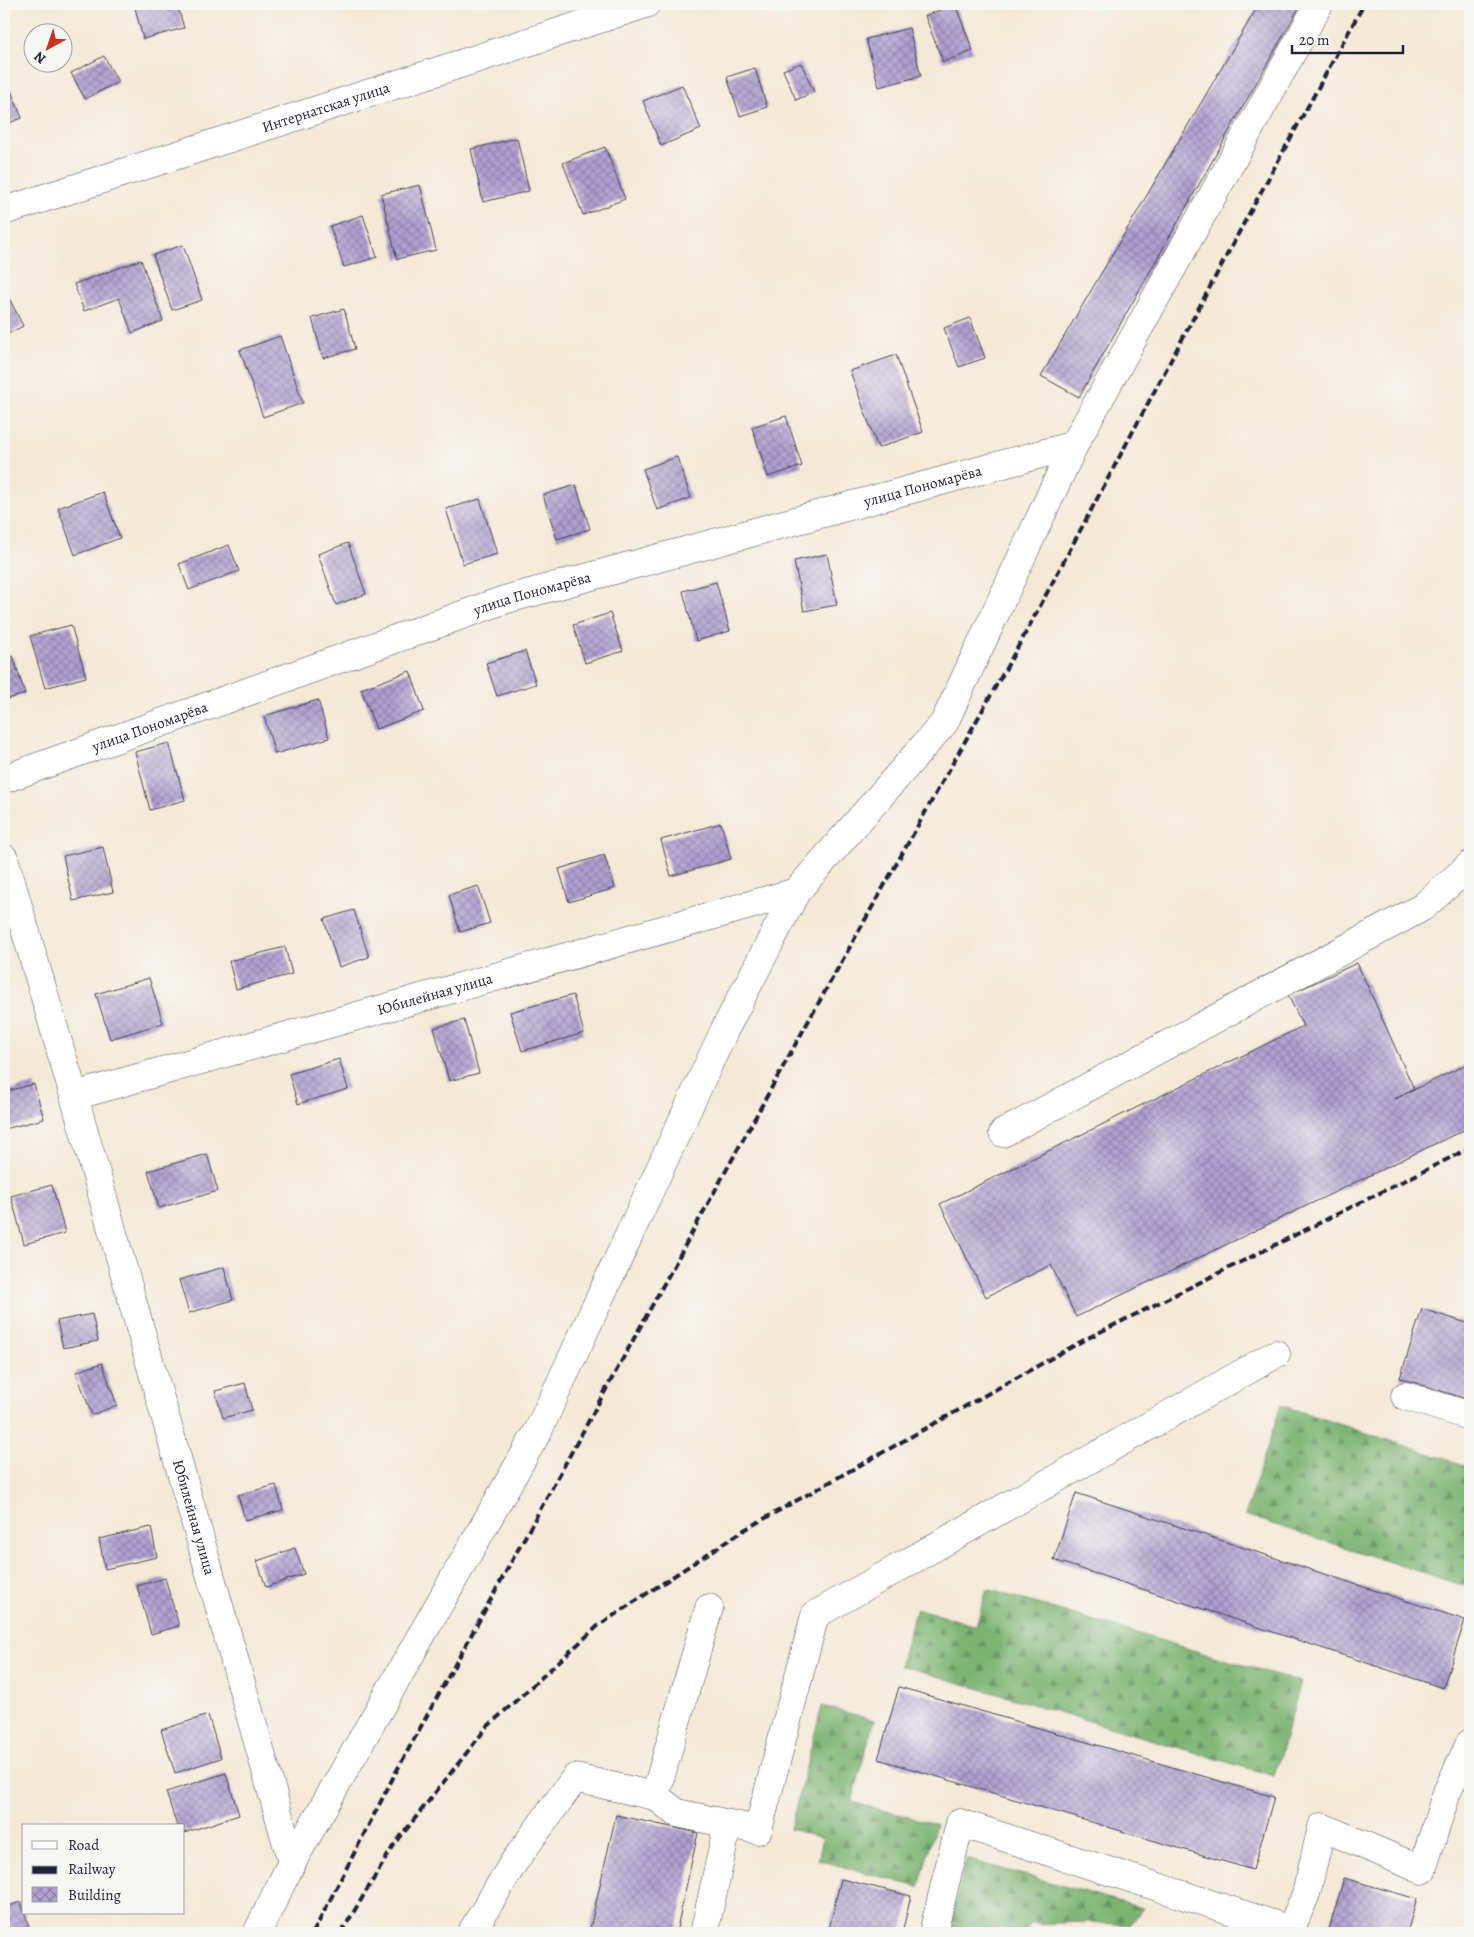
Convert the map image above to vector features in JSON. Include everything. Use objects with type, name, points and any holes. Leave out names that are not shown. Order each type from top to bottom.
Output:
[{"type":"street","name":"Интернатская улица","points":[[4,211],[646,4]]},
{"type":"street","points":[[257,1933],[292,1862],[538,1431],[724,1031],[796,892],[944,723],[1074,445],[1319,4]]},
{"type":"street","name":"улица Пономарёва","points":[[4,779],[504,600],[1074,445]]},
{"type":"street","name":"Юбилейная улица","points":[[4,858],[74,1096],[292,1862]]},
{"type":"street","points":[[1003,1132],[1423,907],[1470,865]]},
{"type":"street","name":"Юбилейная улица","points":[[74,1096],[796,892]]},
{"type":"street","points":[[471,1933],[514,1862],[575,1778],[655,1796],[678,1813],[758,1830],[815,1615],[1276,1354]]},
{"type":"street","points":[[1405,1396],[1470,1416]]},
{"type":"street","points":[[655,1796],[709,1608]]},
{"type":"street","points":[[933,1933],[960,1823],[1290,1931],[1306,1894],[1322,1827],[1422,1870],[1447,1792],[1470,1743]]},
{"type":"street","points":[[704,1933],[728,1824]]},
{"type":"green space","points":[[1281,1405],[1470,1467],[1470,1588],[1245,1515]]},
{"type":"green space","points":[[987,1589],[1301,1682],[1274,1776],[900,1665],[916,1608],[976,1626]]},
{"type":"green space","points":[[822,1706],[874,1720],[852,1802],[936,1824],[919,1887],[818,1860],[823,1838],[790,1829]]},
{"type":"green space","points":[[966,1859],[1143,1908],[1130,1925],[1089,1922],[1029,1924],[1026,1933],[949,1933]]},
{"type":"building","points":[[134,4],[177,4],[184,28],[143,39]]},
{"type":"building","points":[[280,4],[292,4],[282,8]]},
{"type":"building","points":[[955,4],[973,51],[943,62],[925,16]]},
{"type":"building","points":[[1259,4],[1301,4],[1079,397],[1041,376]]},
{"type":"building","points":[[909,28],[921,76],[879,87],[866,39]]},
{"type":"building","points":[[104,56],[118,82],[85,99],[71,73]]},
{"type":"building","points":[[801,63],[814,92],[796,100],[783,70]]},
{"type":"building","points":[[755,68],[767,107],[740,116],[727,77]]},
{"type":"building","points":[[7,81],[22,118],[4,125],[4,82]]},
{"type":"building","points":[[682,85],[701,129],[661,146],[643,101]]},
{"type":"building","points":[[517,138],[529,191],[483,202],[471,149]]},
{"type":"building","points":[[605,147],[625,199],[583,215],[563,163]]},
{"type":"building","points":[[420,185],[436,250],[397,259],[381,194]]},
{"type":"building","points":[[363,215],[377,257],[344,267],[330,226]]},
{"type":"building","points":[[183,245],[202,300],[172,310],[153,255]]},
{"type":"building","points":[[141,260],[163,321],[132,333],[119,298],[84,311],[74,284]]},
{"type":"building","points":[[10,300],[23,326],[4,336],[4,303]]},
{"type":"building","points":[[344,309],[355,349],[323,358],[312,318]]},
{"type":"building","points":[[970,318],[985,358],[959,367],[944,328]]},
{"type":"building","points":[[280,336],[303,403],[263,417],[240,350]]},
{"type":"building","points":[[896,355],[923,432],[878,448],[850,371]]},
{"type":"building","points":[[786,416],[802,466],[768,477],[752,427]]},
{"type":"building","points":[[677,457],[691,498],[657,510],[643,469]]},
{"type":"building","points":[[576,485],[590,529],[557,539],[543,495]]},
{"type":"building","points":[[103,492],[120,538],[75,555],[58,508]]},
{"type":"building","points":[[480,499],[497,554],[463,564],[446,509]]},
{"type":"building","points":[[348,543],[366,594],[336,605],[318,554]]},
{"type":"building","points":[[229,545],[239,571],[189,590],[179,564]]},
{"type":"building","points":[[827,554],[837,605],[804,611],[794,561]]},
{"type":"building","points":[[716,582],[730,631],[696,641],[683,591]]},
{"type":"building","points":[[610,613],[623,651],[585,663],[573,625]]},
{"type":"building","points":[[71,625],[86,677],[45,688],[30,636]]},
{"type":"building","points":[[525,651],[536,684],[497,696],[486,663]]},
{"type":"building","points":[[13,656],[25,694],[4,700],[4,659]]},
{"type":"building","points":[[410,671],[424,711],[376,729],[361,689]]},
{"type":"building","points":[[318,700],[329,738],[275,754],[264,716]]},
{"type":"building","points":[[169,743],[185,800],[150,810],[135,752]]},
{"type":"building","points":[[721,823],[731,859],[671,876],[661,840]]},
{"type":"building","points":[[103,847],[113,892],[73,901],[63,856]]},
{"type":"building","points":[[604,855],[615,888],[569,902],[559,869]]},
{"type":"building","points":[[478,886],[490,923],[460,932],[449,895]]},
{"type":"building","points":[[354,910],[369,957],[339,967],[324,919]]},
{"type":"building","points":[[285,947],[292,974],[236,989],[229,961]]},
{"type":"building","points":[[1357,963],[1414,1089],[1395,1099],[1467,1064],[1470,1072],[1470,1127],[1076,1317],[1051,1265],[986,1297],[940,1204],[1303,1026],[1288,995]]},
{"type":"building","points":[[149,978],[163,1023],[110,1039],[96,994]]},
{"type":"building","points":[[573,995],[584,1033],[522,1051],[510,1012]]},
{"type":"building","points":[[464,1020],[479,1073],[449,1081],[434,1028]]},
{"type":"building","points":[[339,1059],[348,1089],[298,1104],[289,1074]]},
{"type":"building","points":[[34,1084],[44,1119],[4,1129],[4,1092]]},
{"type":"building","points":[[207,1154],[218,1191],[159,1208],[148,1171]]},
{"type":"building","points":[[52,1185],[65,1233],[24,1244],[11,1196]]},
{"type":"building","points":[[224,1267],[233,1300],[189,1313],[179,1280]]},
{"type":"building","points":[[1422,1309],[1470,1324],[1470,1400],[1400,1378]]},
{"type":"building","points":[[92,1314],[98,1341],[63,1348],[57,1321]]},
{"type":"building","points":[[102,1363],[117,1405],[92,1415],[76,1372]]},
{"type":"building","points":[[245,1383],[252,1410],[223,1418],[215,1391]]},
{"type":"building","points":[[276,1485],[283,1510],[245,1520],[238,1495]]},
{"type":"building","points":[[1076,1493],[1465,1620],[1443,1688],[1054,1560]]},
{"type":"building","points":[[151,1527],[157,1557],[105,1569],[99,1539]]},
{"type":"building","points":[[295,1548],[304,1574],[266,1587],[257,1561]]},
{"type":"building","points":[[165,1578],[179,1626],[151,1634],[137,1586]]},
{"type":"building","points":[[899,1687],[1274,1797],[1253,1870],[878,1759]]},
{"type":"building","points":[[208,1715],[221,1758],[175,1773],[161,1730]]},
{"type":"building","points":[[226,1773],[239,1815],[185,1833],[185,1824],[176,1824],[166,1792]]},
{"type":"building","points":[[616,1815],[698,1833],[676,1933],[589,1933]]},
{"type":"building","points":[[1344,1878],[1417,1899],[1407,1933],[1328,1933]]},
{"type":"building","points":[[841,1879],[911,1896],[902,1933],[828,1933]]},
{"type":"building","points":[[21,1902],[22,1914],[25,1914],[31,1933],[4,1933],[4,1907]]},
{"type":"railway","points":[[313,1933],[396,1772],[795,1045],[1024,636],[1244,223],[1364,4]]},
{"type":"railway","points":[[341,1933],[394,1845],[487,1727],[599,1625],[744,1530],[1084,1340],[1470,1148]]}]
